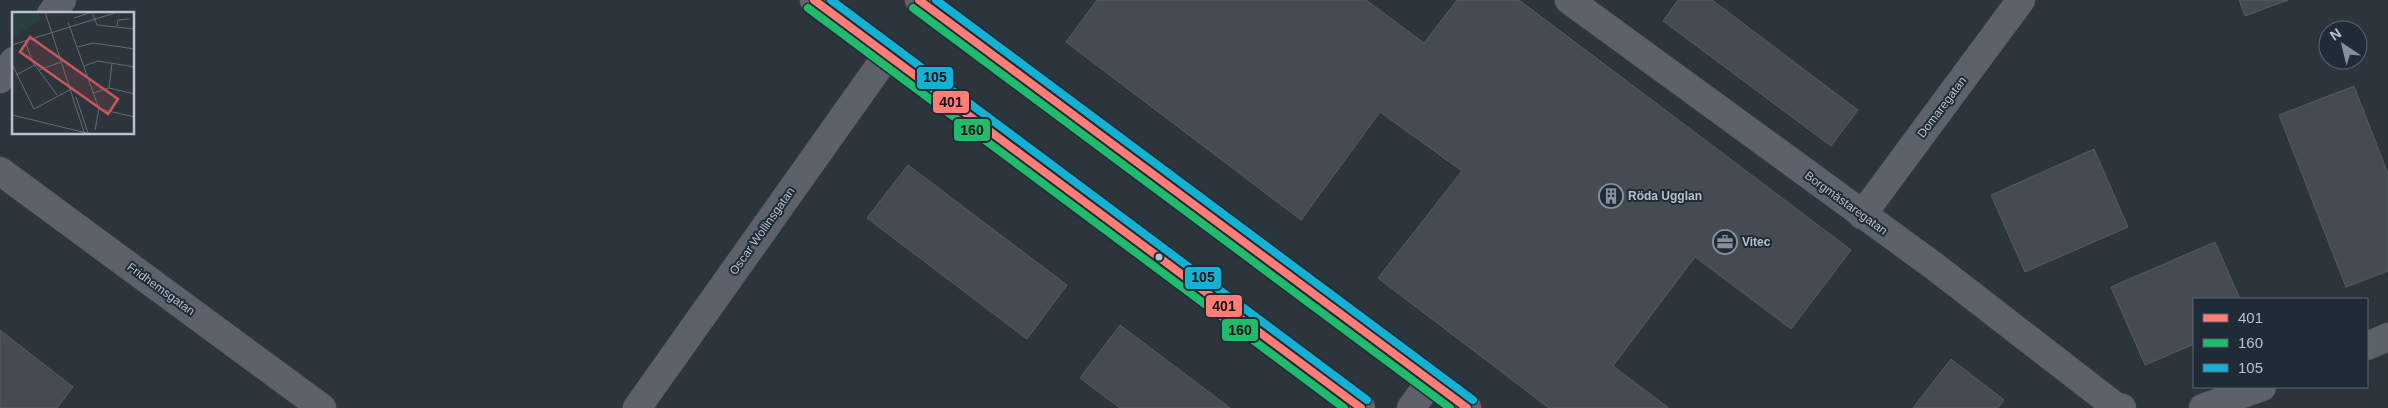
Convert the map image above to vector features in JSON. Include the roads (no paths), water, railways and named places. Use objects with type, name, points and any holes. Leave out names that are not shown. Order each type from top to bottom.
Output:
[{"type":"main road","points":[[814,0],[1361,408]]},
{"type":"main road","points":[[919,0],[1467,408]]},
{"type":"street","points":[[53,12],[62,0]]},
{"type":"street","name":"Borgmästaregatan","points":[[1569,0],[1934,266],[2116,406],[2122,408]]},
{"type":"street","name":"Domaregatan","points":[[1862,215],[2022,0]]},
{"type":"street","name":"Oscar Wollinsgatan","points":[[637,408],[888,54]]},
{"type":"street","points":[[0,79],[12,64]]},
{"type":"street","name":"Fridhemsgatan","points":[[0,171],[322,408]]},
{"type":"street","points":[[2368,346],[2388,337]]},
{"type":"street","points":[[1411,408],[1431,381]]},
{"type":"street","points":[[2203,408],[2259,388]]},
{"type":"place","name":"Röda Ugglan","points":[[1611,196]]},
{"type":"place","name":"Vitec","points":[[1725,242]]}]
